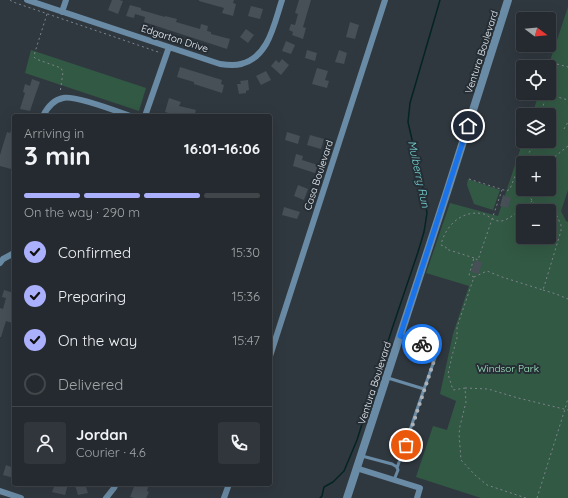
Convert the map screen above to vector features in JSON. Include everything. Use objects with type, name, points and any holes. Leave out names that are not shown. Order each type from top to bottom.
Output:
[{"type":"street","name":"Edgarton Drive","points":[[27,0],[220,64],[230,65],[240,65],[250,62],[258,56],[267,44],[281,0]]},
{"type":"street","points":[[62,12],[66,0]]},
{"type":"street","name":"Casa Boulevard","points":[[272,350],[385,0]]},
{"type":"street","name":"Ventura Boulevard","points":[[347,498],[445,199],[508,0]]},
{"type":"street","points":[[146,114],[169,47]]},
{"type":"street","points":[[44,114],[51,103],[63,98],[77,98],[124,114]]},
{"type":"street","points":[[0,263],[3,259],[12,254]]},
{"type":"street","points":[[356,468],[420,488],[417,498]]},
{"type":"street","points":[[106,498],[115,486]]},
{"type":"street","points":[[224,498],[228,486]]},
{"type":"street","points":[[0,491],[21,498]]},
{"type":"lane","points":[[394,480],[435,358],[434,350],[432,348],[400,336]]},
{"type":"lane","points":[[386,377],[424,389]]},
{"type":"lane","points":[[361,455],[392,464],[398,468]]},
{"type":"path","points":[[10,0],[166,55]]},
{"type":"path","points":[[47,14],[34,57],[61,68],[64,72],[60,88],[60,99]]},
{"type":"path","points":[[557,64],[568,67]]},
{"type":"path","points":[[542,108],[547,94],[568,100]]},
{"type":"path","points":[[564,129],[568,122]]},
{"type":"path","points":[[556,156],[568,146]]},
{"type":"path","points":[[469,179],[507,191],[510,189],[517,171],[531,149],[535,148]]},
{"type":"path","points":[[502,190],[492,218],[478,260],[446,249],[446,247],[441,245],[443,238],[451,225],[457,219],[466,215],[481,214],[486,215],[492,218],[496,220],[500,221],[504,220],[532,201]]},
{"type":"path","points":[[529,196],[535,204]]},
{"type":"path","points":[[543,290],[562,231],[556,214]]},
{"type":"path","points":[[474,258],[469,275],[474,277]]},
{"type":"path","points":[[568,299],[487,271],[474,277],[457,328],[457,338],[448,374],[453,390],[465,388],[488,389],[568,410]]},
{"type":"path","points":[[465,388],[466,402],[459,434],[461,460],[487,485],[526,498]]},
{"type":"path","points":[[538,498],[568,398]]},
{"type":"green space","name":"Windsor Park","points":[[568,7],[568,190],[561,211],[568,222],[568,498],[481,498],[416,477],[433,426],[447,430],[456,401],[440,394],[453,334],[469,286],[426,273],[450,203],[498,216],[516,162],[516,196],[556,196],[556,156],[518,156],[521,148],[556,148],[556,108],[534,108],[537,100],[556,100],[556,60],[550,60],[553,52],[556,52],[556,43]]},
{"type":"green space","points":[[31,50],[146,88],[139,111],[25,73]]},
{"type":"green space","points":[[468,179],[500,190],[493,210],[474,204],[467,185]]},
{"type":"building","points":[[112,0],[123,1],[118,14],[108,10]]},
{"type":"building","points":[[199,0],[234,0],[233,3],[236,4],[233,16],[222,13],[224,8]]},
{"type":"building","points":[[299,0],[311,0],[303,27],[306,28],[303,39],[292,35],[293,32],[289,30],[291,24],[295,25],[298,14],[295,13]]},
{"type":"building","points":[[130,5],[141,8],[141,10],[177,19],[176,22],[200,29],[201,24],[208,26],[207,31],[211,32],[211,34],[230,39],[227,49],[144,22],[145,17],[135,14],[134,18],[126,16]]},
{"type":"building","points":[[251,6],[263,9],[260,19],[248,16]]},
{"type":"building","points":[[350,22],[359,25],[355,39],[346,37]]},
{"type":"building","points":[[246,29],[254,35],[248,43],[240,37]]},
{"type":"building","points":[[286,41],[295,45],[291,54],[282,51]]},
{"type":"building","points":[[307,50],[317,53],[315,61],[305,58]]},
{"type":"building","points":[[339,50],[347,53],[344,64],[335,62]]},
{"type":"building","points":[[282,59],[289,65],[281,75],[271,66],[276,60],[279,63]]},
{"type":"building","points":[[180,67],[222,80],[221,84],[224,85],[222,93],[177,77]]},
{"type":"building","points":[[317,68],[328,71],[325,80],[329,81],[327,88],[312,84]]},
{"type":"building","points":[[266,71],[271,80],[261,85],[256,76]]},
{"type":"building","points":[[32,79],[40,82],[30,111],[20,109],[25,93],[23,92],[25,84],[30,86]]},
{"type":"building","points":[[248,80],[249,90],[246,91],[246,93],[239,94],[237,84],[241,84],[240,81]]},
{"type":"building","points":[[169,98],[181,102],[179,106],[196,110],[195,114],[172,114],[165,112]]},
{"type":"building","points":[[12,128],[11,169],[0,166],[0,155],[7,132],[10,133]]},
{"type":"building","points":[[287,132],[300,136],[298,144],[285,140]]},
{"type":"building","points":[[310,135],[324,139],[321,149],[307,145]]},
{"type":"building","points":[[296,154],[303,156],[302,160],[318,165],[315,173],[293,166]]},
{"type":"building","points":[[298,185],[308,189],[304,200],[294,196]]},
{"type":"building","points":[[503,195],[511,198],[508,208],[500,206]]},
{"type":"building","points":[[284,207],[300,212],[297,219],[282,215]]},
{"type":"building","points":[[475,260],[482,262],[479,274],[471,272]]},
{"type":"building","points":[[4,290],[12,292],[12,323],[6,321],[0,337],[0,308],[3,309],[6,298],[2,297]]},
{"type":"building","points":[[6,465],[12,467],[12,477],[3,475]]},
{"type":"building","points":[[54,486],[67,486],[65,495],[52,492]]},
{"type":"building","points":[[75,486],[86,486],[88,493],[78,495]]},
{"type":"building","points":[[134,486],[148,486],[147,491],[149,492],[146,498],[130,497]]},
{"type":"waterway","name":"Mulberry Run","points":[[320,498],[324,487],[333,482],[344,471],[357,440],[424,232],[427,213],[421,177],[413,155],[416,151],[408,122],[410,103],[440,0]]},
{"type":"way so far","points":[[406,445],[435,358],[434,350],[422,344]]},
{"type":"route","points":[[422,344],[400,336],[468,126]]}]
